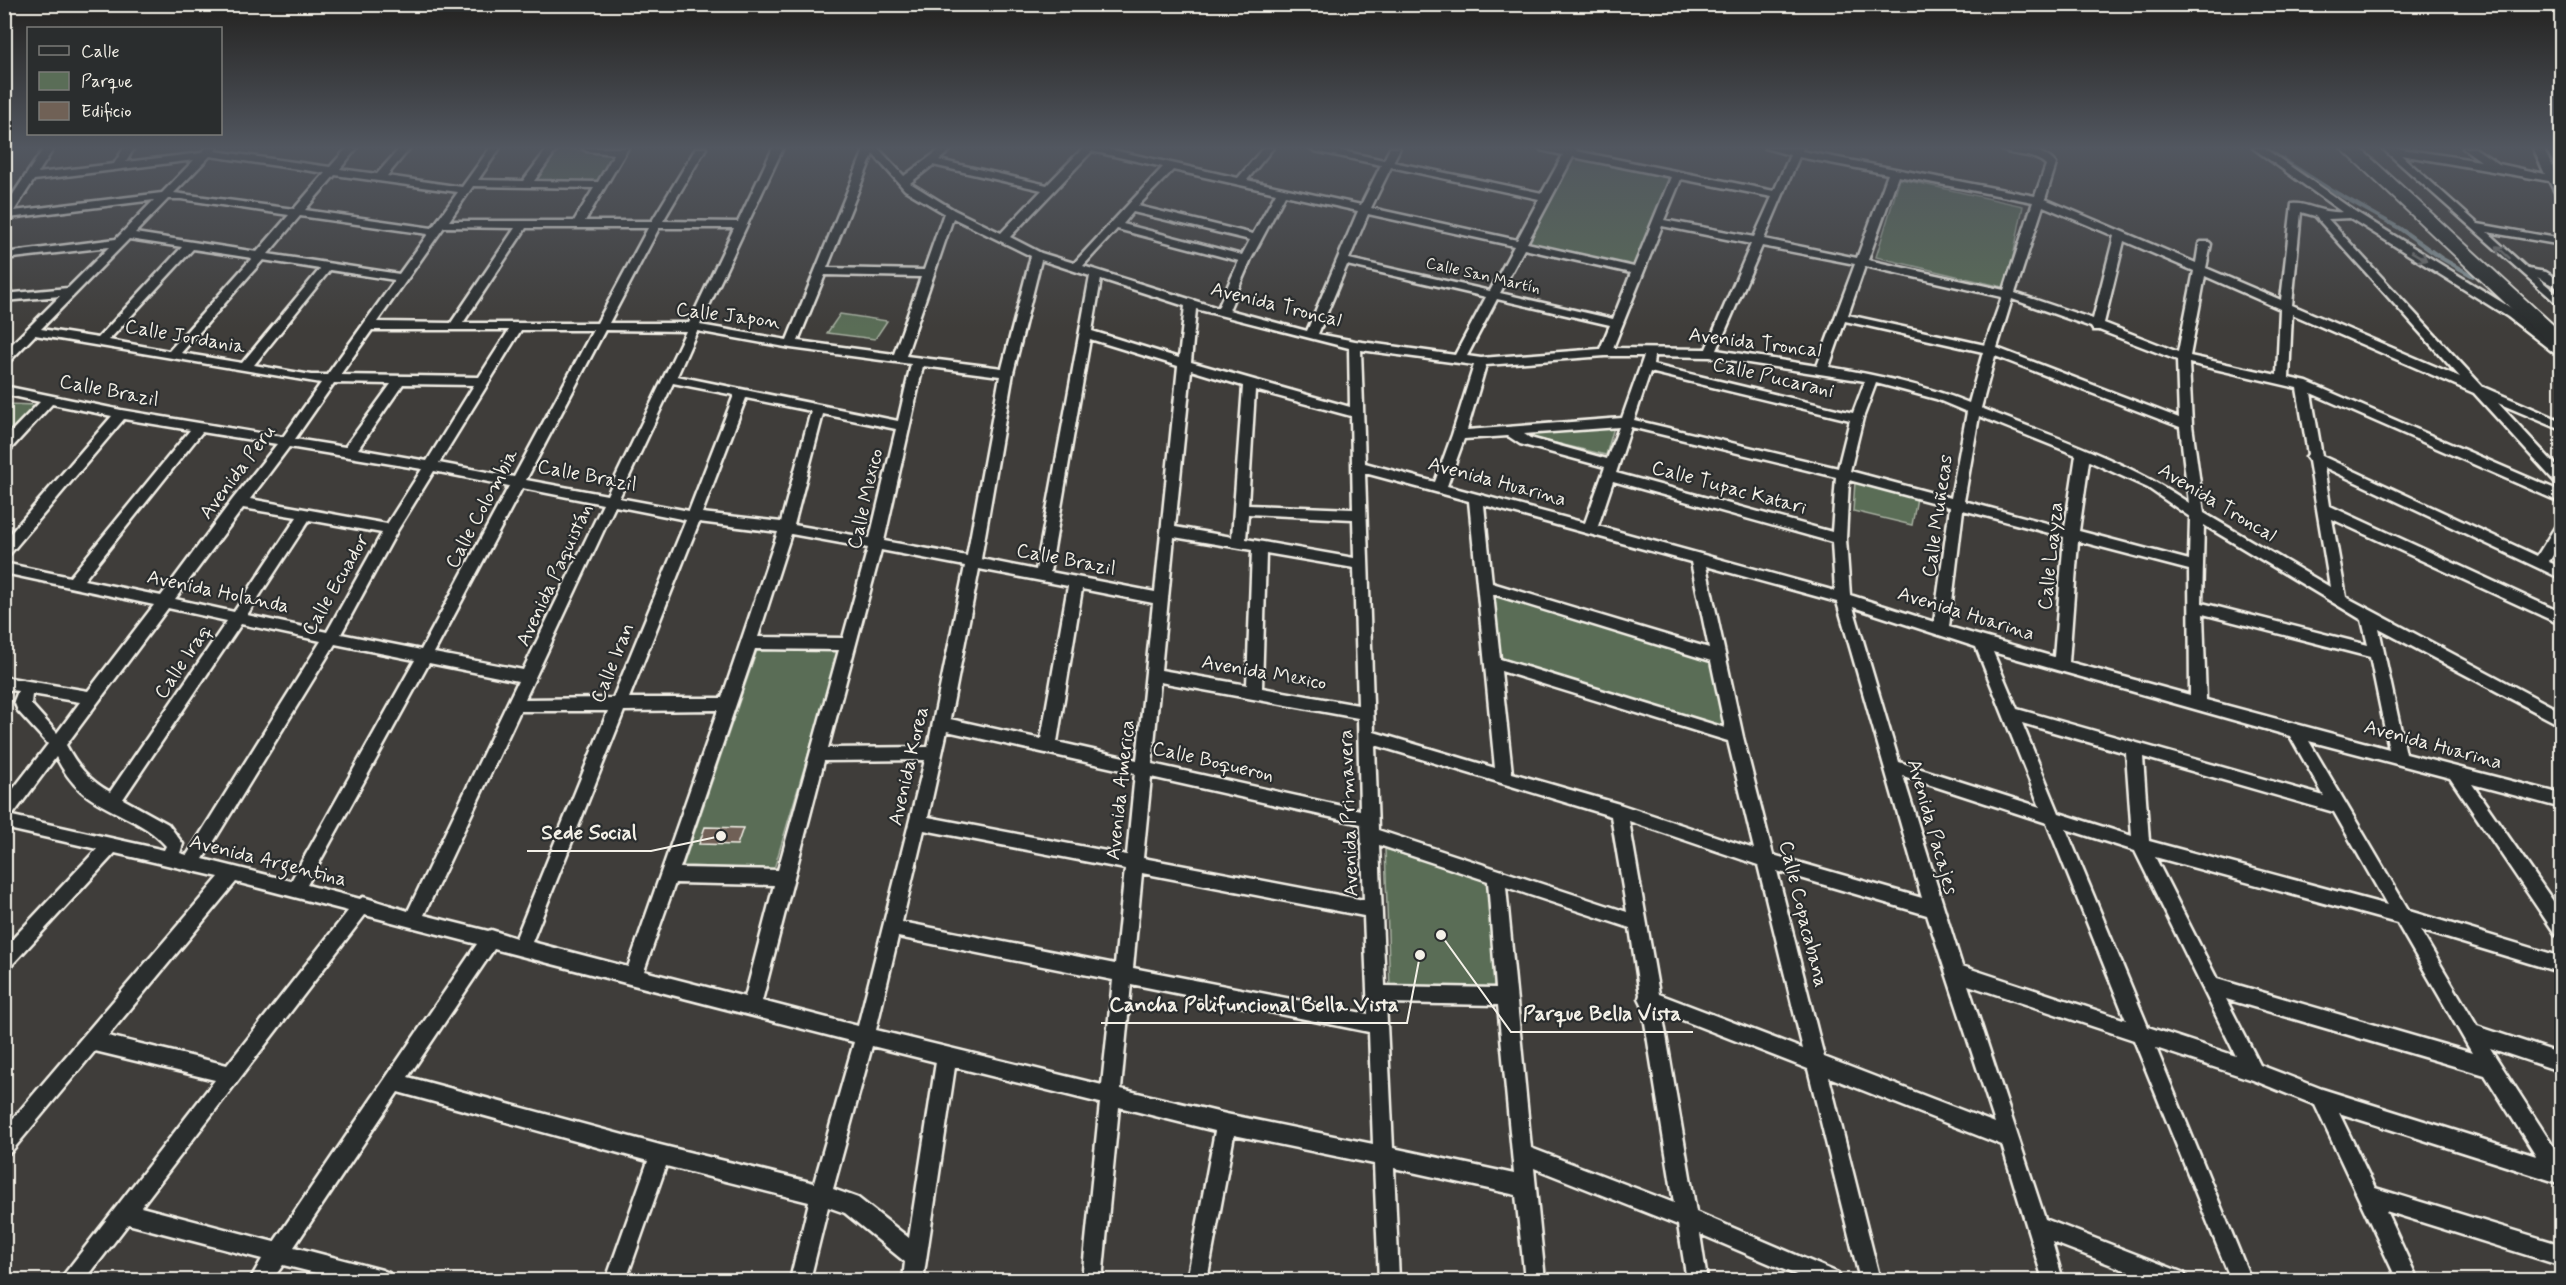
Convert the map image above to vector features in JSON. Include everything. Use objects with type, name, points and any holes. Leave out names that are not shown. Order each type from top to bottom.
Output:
[{"type":"highway","points":[[2415,208],[2562,345]]},
{"type":"highway","points":[[2434,208],[2562,325]]},
{"type":"street","points":[[5,216],[69,208]]},
{"type":"street","points":[[4,360],[152,208]]},
{"type":"street","points":[[264,208],[436,228],[522,225],[741,225]]},
{"type":"street","points":[[172,355],[301,208]]},
{"type":"street","name":"Avenida Peru","points":[[4,814],[285,442],[370,326],[451,208]]},
{"type":"street","points":[[577,225],[587,208]]},
{"type":"street","name":"Calle Colombia","points":[[296,889],[425,656],[665,208]]},
{"type":"street","name":"Avenida Paquistán","points":[[413,920],[749,208]]},
{"type":"street","points":[[791,344],[847,208]]},
{"type":"street","name":"Avenida Troncal","points":[[943,208],[1037,255],[1222,313],[1355,345],[1481,362],[1605,352],[1710,353],[1872,378],[1914,388],[1974,409],[2083,453],[2153,485],[2197,515],[2369,617],[2562,720]]},
{"type":"street","points":[[1002,239],[1032,208]]},
{"type":"street","points":[[1076,267],[1131,208],[1257,238]]},
{"type":"street","points":[[1222,313],[1245,259],[1273,208]]},
{"type":"street","points":[[1311,336],[1365,208],[1638,271]]},
{"type":"street","points":[[1459,359],[1539,208]]},
{"type":"street","points":[[1605,352],[1664,208]]},
{"type":"street","points":[[1710,353],[1772,208]]},
{"type":"street","points":[[1821,371],[1881,208]]},
{"type":"street","name":"Calle Muñecas","points":[[1941,629],[1957,505],[1974,409],[1990,350],[2010,295],[2037,208]]},
{"type":"street","points":[[2058,208],[2562,426]]},
{"type":"street","points":[[2283,380],[2286,306],[2296,208]]},
{"type":"street","points":[[2300,208],[2320,217],[2331,218],[2352,214]]},
{"type":"street","points":[[2343,208],[2512,314],[2562,355]]},
{"type":"street","points":[[2455,208],[2562,305]]},
{"type":"street","points":[[899,358],[950,212]]},
{"type":"street","points":[[2320,217],[2562,481]]},
{"type":"street","points":[[1659,222],[1862,262],[2010,295],[2053,308],[2097,327],[2183,358],[2303,386],[2562,498]]},
{"type":"street","points":[[454,327],[522,225]]},
{"type":"street","points":[[1115,225],[1245,259]]},
{"type":"street","points":[[2477,227],[2562,242]]},
{"type":"street","points":[[2097,327],[2120,234]]},
{"type":"street","points":[[4,256],[122,238],[261,255],[403,278]]},
{"type":"street","points":[[2198,703],[2195,608],[2197,515],[2186,425],[2183,358],[2205,244]]},
{"type":"street","points":[[101,342],[190,245]]},
{"type":"street","name":"Avenida Korea","points":[[800,1281],[865,1036],[941,723],[974,562],[1007,373],[1037,255]]},
{"type":"street","name":"Calle San Martín","points":[[1343,261],[1616,323]]},
{"type":"street","points":[[245,368],[327,267]]},
{"type":"street","points":[[820,271],[928,274]]},
{"type":"street","points":[[2525,272],[2542,274],[2562,287]]},
{"type":"street","points":[[1042,576],[1096,273]]},
{"type":"street","points":[[4,298],[71,291]]},
{"type":"street","name":"Avenida America","points":[[1092,1281],[1191,304]]},
{"type":"street","points":[[1842,317],[1990,350],[2186,425]]},
{"type":"street","name":"Calle Japon","points":[[370,326],[693,327],[791,344],[1007,373]]},
{"type":"street","name":"Calle Ecuador","points":[[191,863],[331,638],[391,530],[516,328]]},
{"type":"street","name":"Calle Jordania","points":[[33,331],[245,368],[330,380],[484,381]]},
{"type":"street","points":[[1085,333],[1249,384],[1356,413]]},
{"type":"street","name":"Avenida Primavera","points":[[1355,345],[1370,827],[1389,1281]]},
{"type":"street","points":[[1590,528],[1652,352]]},
{"type":"street","name":"Calle Mexico","points":[[752,1007],[784,878],[876,544],[918,361]]},
{"type":"street","points":[[1439,489],[1459,435],[1481,362]]},
{"type":"street","name":"Calle Pucarani","points":[[1646,367],[1857,418]]},
{"type":"street","points":[[669,378],[903,426]]},
{"type":"street","name":"Avenida Pacajes","points":[[1872,378],[1857,418],[1843,474],[1839,539],[1843,598],[1934,909],[2010,1138],[2053,1281]]},
{"type":"street","points":[[348,452],[399,381]]},
{"type":"street","points":[[1239,543],[1249,384]]},
{"type":"street","points":[[2303,386],[2313,457],[2339,598]]},
{"type":"street","name":"Calle Brazil","points":[[4,390],[198,428],[519,482],[694,517],[786,528],[876,544],[1162,599]]},
{"type":"street","name":"Calle Iran","points":[[521,946],[620,704],[741,393]]},
{"type":"street","points":[[4,448],[50,399]]},
{"type":"street","points":[[634,975],[749,643],[786,528],[818,408]]},
{"type":"street","points":[[4,551],[121,414]]},
{"type":"street","points":[[1459,435],[1627,422],[1694,440],[1843,474],[2195,567]]},
{"type":"street","points":[[73,583],[198,428]]},
{"type":"street","name":"Calle Tupac Katari","points":[[1510,431],[1525,441],[1610,470],[1839,539]]},
{"type":"street","name":"Calle Loayza","points":[[2061,663],[2071,535],[2083,453]]},
{"type":"street","points":[[2313,457],[2562,574]]},
{"type":"street","name":"Avenida Huarina","points":[[1358,466],[1843,598],[1982,642],[2295,731],[2562,801]]},
{"type":"street","points":[[1476,498],[1504,777]]},
{"type":"street","points":[[238,502],[391,530]]},
{"type":"street","points":[[2322,508],[2562,620]]},
{"type":"street","points":[[1242,510],[1359,514]]},
{"type":"street","name":"Calle Iraq","points":[[112,802],[306,514]]},
{"type":"street","points":[[2540,564],[2562,527]]},
{"type":"street","points":[[1169,531],[1361,564]]},
{"type":"street","points":[[1254,693],[1259,546]]},
{"type":"street","name":"Calle Copacabana","points":[[1696,558],[1735,737],[1768,861],[1870,1281]]},
{"type":"street","name":"Avenida Holanda","points":[[4,568],[331,638],[528,676]]},
{"type":"street","points":[[1048,746],[1076,582]]},
{"type":"street","points":[[1484,586],[1718,657]]},
{"type":"street","points":[[2195,608],[2375,653]]},
{"type":"street","points":[[2369,617],[2399,757]]},
{"type":"street","points":[[1982,642],[2241,1281]]},
{"type":"street","points":[[749,643],[848,644]]},
{"type":"street","points":[[1491,662],[1735,737]]},
{"type":"street","name":"Avenida Mexico","points":[[1155,675],[1367,713]]},
{"type":"street","points":[[4,683],[92,698]]},
{"type":"street","points":[[27,688],[22,701],[24,707],[57,744],[71,769],[88,787],[162,829],[175,844],[170,858]]},
{"type":"street","points":[[515,705],[728,704]]},
{"type":"street","points":[[2010,713],[2339,807]]},
{"type":"street","name":"Calle Boqueron","points":[[941,723],[1143,768],[1370,827],[1496,876],[1637,922]]},
{"type":"street","points":[[2295,731],[2491,1068],[2560,1175]]},
{"type":"street","points":[[1369,737],[1618,811],[1768,861],[1934,909]]},
{"type":"street","points":[[2134,748],[2141,846],[2253,1071]]},
{"type":"street","points":[[818,755],[934,753]]},
{"type":"street","points":[[1892,766],[2141,846],[2404,917],[2562,964]]},
{"type":"street","points":[[2455,772],[2562,929]]},
{"type":"street","points":[[1618,811],[1697,1281]]},
{"type":"street","name":"Avenida Argentina","points":[[4,821],[363,905],[413,920],[491,938],[865,1036],[1226,1124],[1527,1187]]},
{"type":"street","points":[[918,822],[1374,910]]},
{"type":"street","points":[[4,961],[111,846]]},
{"type":"street","points":[[4,1144],[232,874]]},
{"type":"street","points":[[669,874],[784,878]]},
{"type":"street","points":[[1496,876],[1535,1281]]},
{"type":"street","points":[[72,1281],[363,905]]},
{"type":"street","points":[[892,928],[1379,1025]]},
{"type":"street","points":[[260,1281],[491,938]]},
{"type":"street","points":[[1954,972],[2253,1071],[2322,1098],[2560,1175]]},
{"type":"street","points":[[2209,985],[2491,1068]]},
{"type":"street","points":[[1377,994],[1506,997]]},
{"type":"street","points":[[1648,998],[2010,1138]]},
{"type":"street","points":[[2471,1033],[2562,1063]]},
{"type":"street","points":[[92,1041],[231,1074]]},
{"type":"street","points":[[913,1281],[947,1055]]},
{"type":"street","points":[[394,1082],[660,1155],[821,1195],[851,1205],[916,1257]]},
{"type":"street","points":[[2322,1098],[2408,1281]]},
{"type":"street","points":[[1197,1281],[1226,1124]]},
{"type":"street","points":[[1522,1154],[1686,1218],[1831,1281]]},
{"type":"street","points":[[616,1281],[660,1155]]},
{"type":"street","points":[[2369,1197],[2562,1256]]},
{"type":"street","points":[[124,1213],[382,1281]]},
{"type":"street","points":[[2037,1226],[2177,1281]]},
{"type":"green space","points":[[1546,208],[1659,208],[1635,267],[1528,244]]},
{"type":"green space","points":[[1891,208],[2023,208],[2007,288],[1876,257]]},
{"type":"green space","points":[[840,314],[887,321],[875,339],[827,333]]},
{"type":"green space","points":[[5,404],[37,405],[5,439]]},
{"type":"green space","points":[[1614,427],[1606,455],[1517,434]]},
{"type":"green space","points":[[1855,482],[1917,498],[1912,525],[1853,511]]},
{"type":"green space","points":[[1494,595],[1712,660],[1726,727],[1497,658]]},
{"type":"green space","points":[[757,650],[839,651],[774,869],[683,866]]},
{"type":"green space","points":[[1385,849],[1492,881],[1497,992],[1390,990]]},
{"type":"building","points":[[705,827],[743,828],[737,845],[699,844]]},
{"type":"waterway","points":[[2363,208],[2473,276]]},
{"type":"place","name":"Sede Social","points":[[721,836]]},
{"type":"place","name":"Parque Bella Vista","points":[[1441,935]]},
{"type":"place","name":"Cancha Polifuncional Bella Vista","points":[[1420,955]]}]
